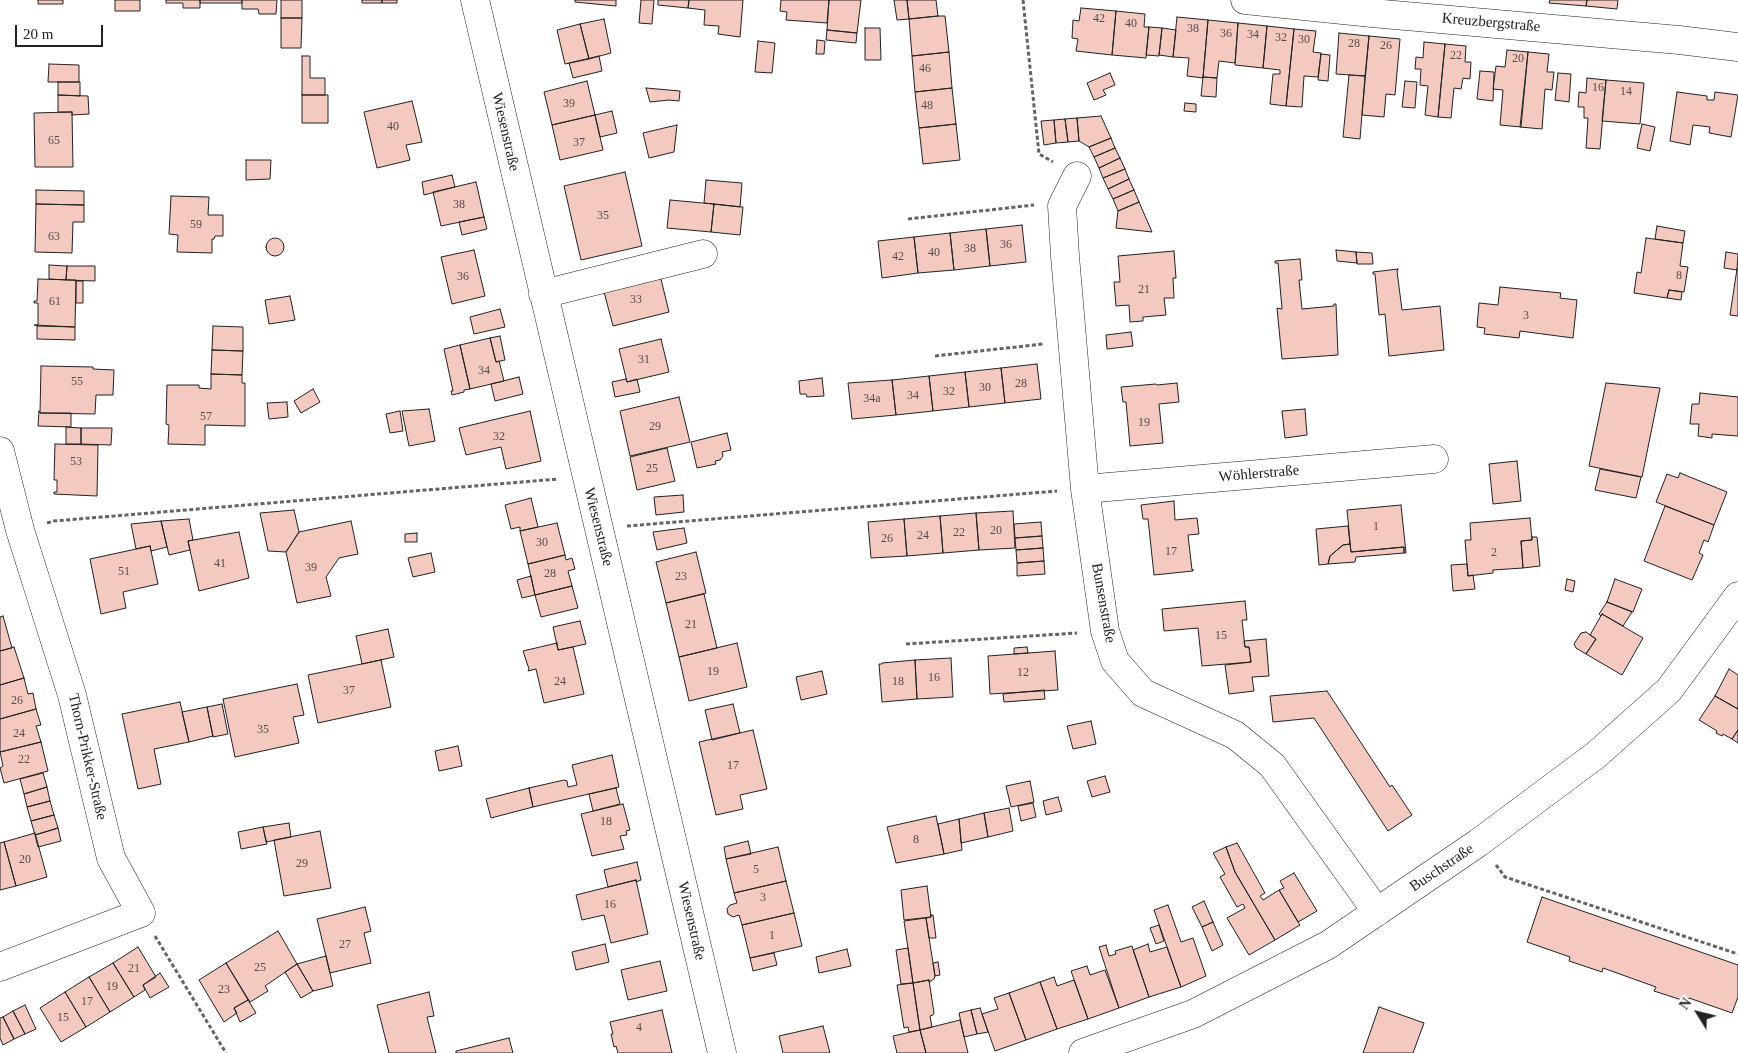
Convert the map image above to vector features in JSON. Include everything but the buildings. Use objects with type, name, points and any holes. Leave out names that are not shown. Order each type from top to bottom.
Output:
[{"type":"street","name":"Wiesenstraße","points":[[474,0],[722,1053]]},
{"type":"street","name":"Kreuzbergstraße","points":[[1245,0],[1373,6],[1738,46]]},
{"type":"street","points":[[1062,206],[1077,176]]},
{"type":"street","name":"Bunsenstraße","points":[[1062,206],[1085,489],[1105,631],[1115,661],[1143,693],[1235,735],[1272,764],[1377,912]]},
{"type":"street","points":[[543,294],[703,254]]},
{"type":"street","name":"Thorn-Prikker-Straße","points":[[0,451],[10,534],[72,695],[111,858],[141,913]]},
{"type":"street","name":"Wöhlerstraße","points":[[1085,489],[1434,458]]},
{"type":"street","name":"Buschstraße","points":[[1083,1053],[1193,1014],[1328,945],[1478,843],[1596,755],[1669,690],[1738,596]]},
{"type":"street","points":[[0,967],[141,913]]},
{"type":"path","points":[[1023,0],[1039,154],[1077,176]]},
{"type":"path","points":[[908,219],[1039,205],[1062,206]]},
{"type":"path","points":[[934,356],[1072,341]]},
{"type":"path","points":[[10,534],[54,521],[586,477]]},
{"type":"path","points":[[599,528],[1085,489]]},
{"type":"path","points":[[906,644],[1105,631]]},
{"type":"path","points":[[1478,843],[1505,876],[1738,954]]},
{"type":"path","points":[[141,913],[226,1053]]}]
